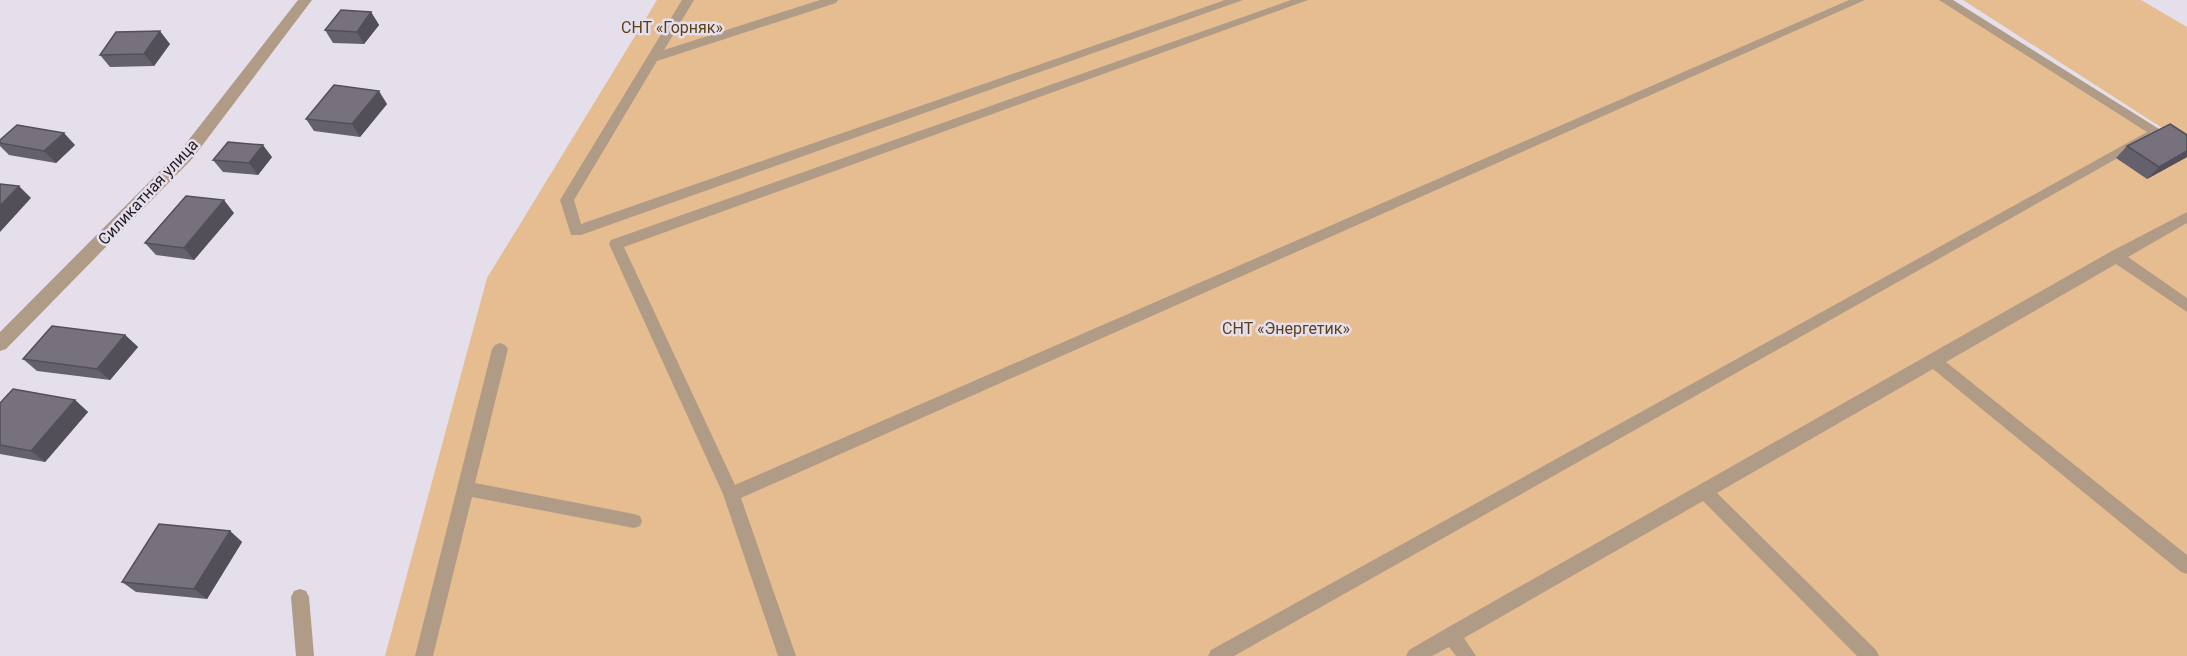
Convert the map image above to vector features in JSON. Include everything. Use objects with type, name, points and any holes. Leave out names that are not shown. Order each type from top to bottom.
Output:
[{"type":"street","name":"Силикатная улица","points":[[0,344],[186,155],[305,0]]},
{"type":"lane","points":[[688,0],[567,200],[576,231],[1237,0]]},
{"type":"lane","points":[[653,58],[832,0]]},
{"type":"lane","points":[[787,656],[731,494],[616,244],[1302,0]]},
{"type":"lane","points":[[731,494],[1859,0]]},
{"type":"lane","points":[[1217,656],[2157,132],[1945,0]]},
{"type":"lane","points":[[1415,656],[2115,255],[2187,217]]},
{"type":"lane","points":[[2115,255],[2187,306]]},
{"type":"lane","points":[[424,656],[500,349]]},
{"type":"lane","points":[[1933,360],[2187,566]]},
{"type":"lane","points":[[466,489],[634,521]]},
{"type":"lane","points":[[1704,491],[1870,656]]},
{"type":"lane","points":[[300,597],[305,656]]},
{"type":"lane","points":[[1451,635],[1467,656]]},
{"type":"green space","name":"СНТ «Энергетик»","points":[[657,0],[1941,0],[2187,157],[2187,656],[385,656],[487,278]]},
{"type":"green space","points":[[1963,0],[2141,0],[2187,27],[2187,144]]},
{"type":"building","points":[[341,10],[371,12],[357,32],[325,30]]},
{"type":"building","points":[[160,31],[144,54],[100,55],[116,32]]},
{"type":"building","points":[[334,85],[379,91],[352,124],[306,119]]},
{"type":"building","points":[[2170,124],[2187,135],[2187,151],[2159,167],[2127,146]]},
{"type":"building","points":[[17,125],[64,133],[44,151],[0,143],[0,140]]},
{"type":"building","points":[[228,142],[263,145],[249,163],[213,160]]},
{"type":"building","points":[[0,184],[19,186],[0,206]]},
{"type":"building","points":[[186,196],[224,200],[184,248],[145,243]]},
{"type":"building","points":[[52,326],[125,335],[97,369],[23,359]]},
{"type":"building","points":[[13,389],[75,400],[31,451],[0,445],[0,403]]},
{"type":"building","points":[[159,524],[230,531],[194,589],[122,582]]},
{"type":"park label","name":"СНТ «Горняк»","points":[[672,27]]}]
